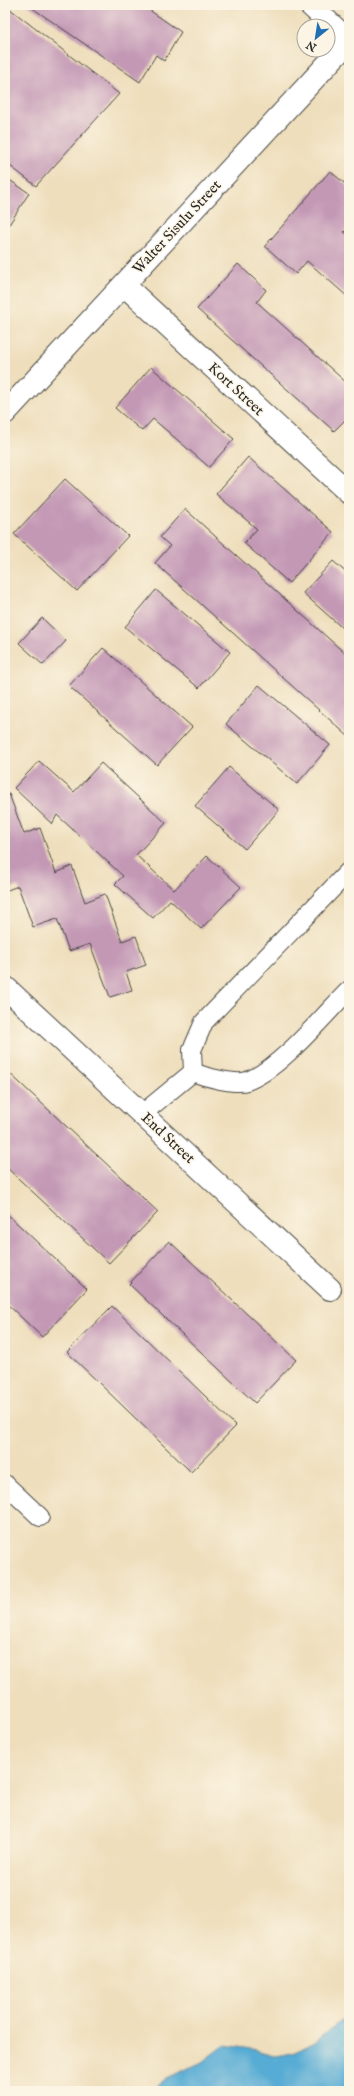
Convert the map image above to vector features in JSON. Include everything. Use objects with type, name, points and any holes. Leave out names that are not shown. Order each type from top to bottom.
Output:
[{"type":"main road","points":[[310,5],[349,41]]},
{"type":"main road","name":"Walter Sisulu Street","points":[[5,413],[349,41]]},
{"type":"main road","name":"Kort Street","points":[[124,284],[349,493]]},
{"type":"main road","name":"End Street","points":[[5,987],[330,1289]]},
{"type":"lane","points":[[193,1072],[192,1050],[204,1022],[349,871]]},
{"type":"lane","points":[[193,1072],[209,1078],[246,1081],[267,1071],[349,990]]},
{"type":"lane","points":[[142,1114],[193,1072]]},
{"type":"lane","points":[[5,1484],[40,1517]]},
{"type":"water","points":[[349,2017],[349,2091],[150,2091],[167,2078],[202,2062],[224,2045],[253,2049],[277,2056],[295,2052],[317,2041],[339,2022]]},
{"type":"building","points":[[5,5],[119,94],[36,186],[5,162]]},
{"type":"building","points":[[28,5],[142,5],[181,32],[164,61],[156,55],[140,82]]},
{"type":"building","points":[[330,171],[349,187],[349,227],[344,232],[349,236],[349,298],[307,261],[296,274],[265,246]]},
{"type":"building","points":[[5,177],[29,193],[5,231]]},
{"type":"building","points":[[238,264],[266,290],[257,302],[349,385],[349,416],[334,431],[197,309]]},
{"type":"building","points":[[151,367],[234,439],[209,467],[153,419],[142,431],[115,408]]},
{"type":"building","points":[[248,457],[333,532],[289,583],[244,543],[257,529],[216,494]]},
{"type":"building","points":[[65,479],[128,536],[77,591],[14,534]]},
{"type":"building","points":[[185,509],[349,657],[349,737],[155,563],[170,546],[160,537]]},
{"type":"building","points":[[333,561],[349,575],[349,634],[303,593]]},
{"type":"building","points":[[156,590],[230,652],[199,688],[125,627]]},
{"type":"building","points":[[42,618],[66,641],[43,665],[19,643]]},
{"type":"building","points":[[103,648],[192,727],[157,765],[69,686]]},
{"type":"building","points":[[259,685],[330,745],[297,784],[226,724]]},
{"type":"building","points":[[39,761],[74,792],[101,763],[166,823],[136,855],[174,890],[207,856],[241,887],[201,929],[170,900],[153,918],[115,884],[123,876],[57,815],[52,824],[14,788]]},
{"type":"building","points":[[229,767],[279,810],[245,849],[195,806]]},
{"type":"building","points":[[9,794],[24,834],[40,828],[56,873],[72,866],[85,902],[105,894],[122,941],[136,936],[146,965],[126,972],[132,990],[110,997],[90,944],[69,951],[57,919],[33,927],[18,886],[5,891],[5,795]]},
{"type":"building","points":[[5,1069],[158,1212],[109,1263],[5,1166]]},
{"type":"building","points":[[5,1212],[87,1289],[42,1337],[5,1302]]},
{"type":"building","points":[[169,1241],[296,1360],[255,1403],[129,1284]]},
{"type":"building","points":[[112,1306],[236,1426],[191,1472],[67,1352]]}]
